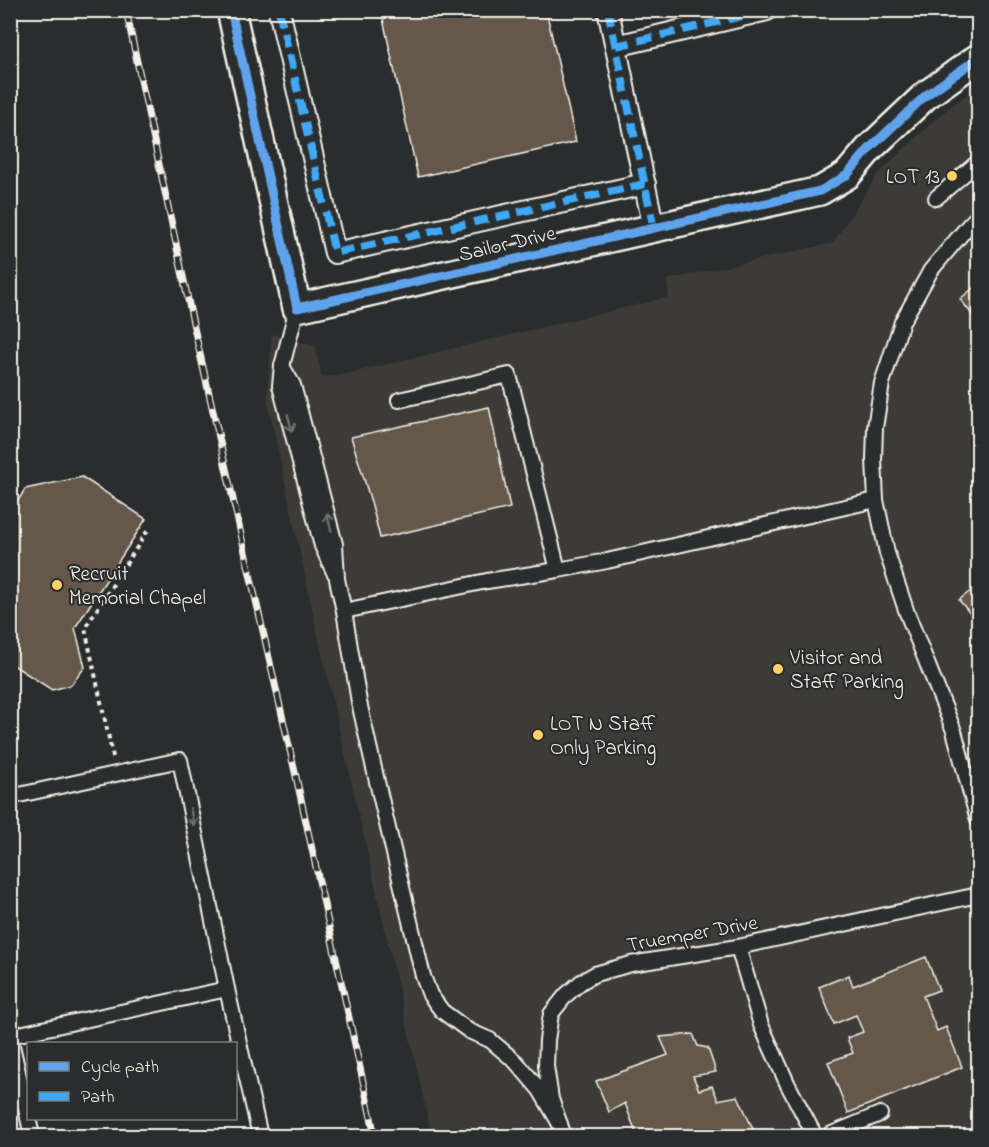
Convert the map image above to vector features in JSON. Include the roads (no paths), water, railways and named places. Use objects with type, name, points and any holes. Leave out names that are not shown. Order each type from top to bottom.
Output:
[{"type":"street","points":[[231,10],[297,308]]},
{"type":"street","points":[[279,10],[335,253],[645,184]]},
{"type":"street","points":[[608,10],[654,229]]},
{"type":"street","points":[[616,46],[767,10]]},
{"type":"street","name":"Sailor Drive","points":[[297,308],[820,191],[847,175],[870,148],[925,96],[978,58]]},
{"type":"lane","points":[[936,198],[978,162]]},
{"type":"lane","points":[[978,216],[931,270],[902,322],[882,383],[875,429],[874,460],[876,500],[887,553],[954,731],[978,820]]},
{"type":"lane","points":[[297,308],[282,366],[293,385],[335,544],[337,579],[345,611],[359,702],[423,976],[430,995],[442,1011],[469,1031],[490,1040],[516,1062],[540,1090],[562,1130]]},
{"type":"lane","points":[[399,400],[509,375],[558,570]]},
{"type":"lane","points":[[345,611],[487,581],[558,570],[876,500]]},
{"type":"lane","points":[[10,797],[180,760],[260,1137]]},
{"type":"lane","name":"Truemper Drive","points":[[562,1130],[551,1099],[546,1066],[551,1014],[566,995],[595,974],[631,964],[738,947],[978,895]]},
{"type":"lane","points":[[738,947],[761,1025],[815,1137]]},
{"type":"lane","points":[[27,1114],[10,1036],[227,989]]},
{"type":"lane","points":[[827,1137],[880,1114]]},
{"type":"lane","points":[[28,1120],[32,1137]]},
{"type":"railway","points":[[126,10],[193,323],[375,1136]]},
{"type":"place","name":"LOT 13","points":[[952,176]]},
{"type":"place","name":"Recruit Memorial Chapel","points":[[57,585]]},
{"type":"place","name":"Visitor and Staff Parking","points":[[778,669]]},
{"type":"place","name":"LOT N Staff Only Parking","points":[[538,735]]}]
